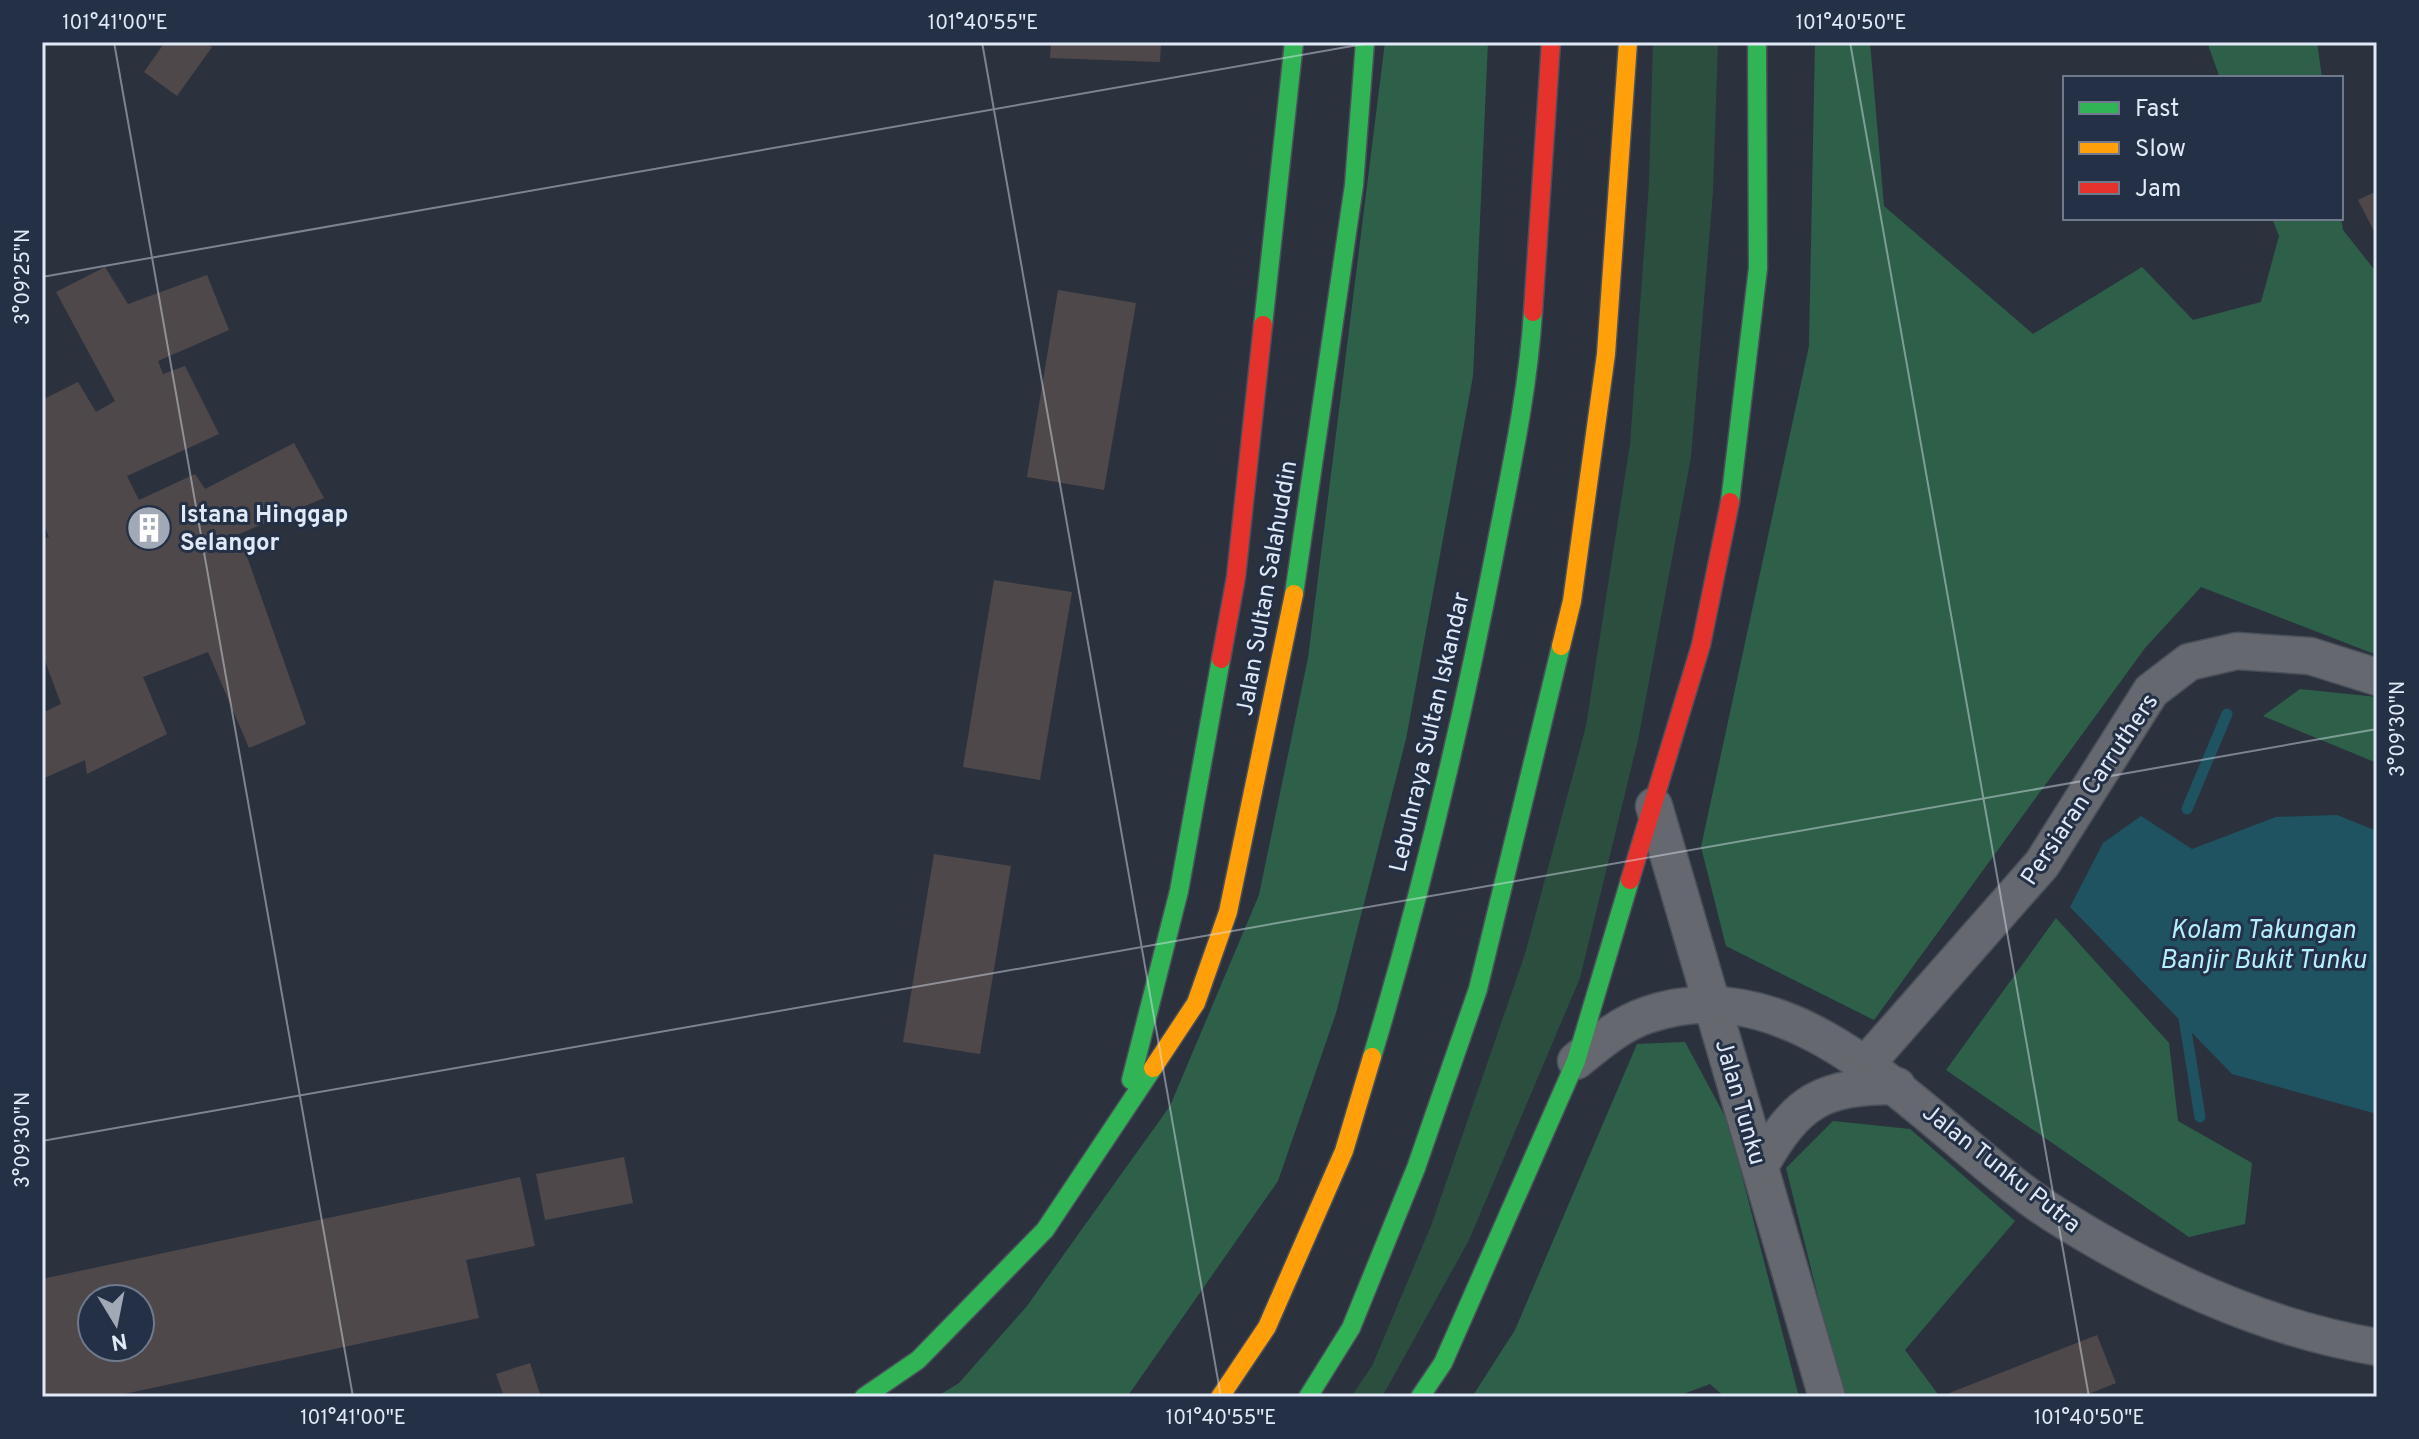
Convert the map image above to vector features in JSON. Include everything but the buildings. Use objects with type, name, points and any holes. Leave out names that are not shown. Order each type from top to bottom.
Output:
[{"type":"main road","name":"Jalan Sultan Salahuddin","points":[[1122,1113],[1179,891],[1236,577],[1294,42]]},
{"type":"main road","name":"Jalan Sultan Salahuddin","points":[[864,1397],[918,1360],[1045,1230],[1196,1003],[1228,912],[1293,598],[1354,185],[1365,42]]},
{"type":"main road","name":"Lebuhraya Sultan Iskandar","points":[[1220,1397],[1267,1327],[1344,1151],[1401,960],[1480,627],[1512,460],[1533,319],[1551,42]]},
{"type":"main road","points":[[1308,1397],[1351,1328],[1416,1168],[1478,989],[1562,646],[1572,601],[1606,354],[1628,42]]},
{"type":"main road","points":[[1420,1397],[1443,1363],[1576,1061],[1692,683],[1736,471],[1758,268],[1760,108],[1757,42]]},
{"type":"street","name":"Persiaran Carruthers","points":[[1866,1064],[2042,864],[2151,691],[2189,662],[2237,651],[2310,656],[2377,677]]},
{"type":"street","name":"Jalan Tunku","points":[[1654,806],[1827,1397]]},
{"type":"street","name":"Jalan Tunku Putra","points":[[1576,1061],[1614,1030],[1644,1015],[1681,1005],[1713,1002],[1774,1018],[1831,1043],[1866,1064],[2050,1212],[2138,1262],[2209,1296],[2320,1338],[2377,1347]]},
{"type":"street","points":[[1760,1166],[1781,1129],[1815,1101],[1858,1086],[1897,1086]]},
{"type":"green space","points":[[1385,42],[1488,42],[1473,376],[1406,739],[1336,1013],[1278,1181],[1127,1397],[936,1397],[959,1383],[1027,1306],[1170,1106],[1259,895],[1308,658]]},
{"type":"green space","points":[[1653,42],[1718,42],[1713,192],[1691,457],[1638,740],[1580,978],[1469,1240],[1382,1397],[1351,1397],[1372,1366],[1431,1226],[1525,954],[1586,726],[1630,444],[1649,183]]},
{"type":"green space","points":[[1815,42],[1870,42],[1884,206],[2033,334],[2142,267],[2193,320],[2261,302],[2279,236],[2273,220],[2341,220],[2343,230],[2377,273],[2377,655],[2201,587],[2145,648],[1874,1020],[1726,946],[1701,847],[1809,346]]},
{"type":"green space","points":[[2207,42],[2317,42],[2322,76],[2219,76]]},
{"type":"green space","points":[[2300,689],[2377,697],[2377,763],[2263,716]]},
{"type":"green space","points":[[2056,918],[2169,1043],[2178,1121],[2252,1163],[2245,1224],[2189,1237],[1946,1070]]},
{"type":"green space","points":[[1685,1042],[1728,1122],[1799,1397],[1725,1397],[1710,1384],[1675,1397],[1472,1397],[1515,1330],[1637,1044]]},
{"type":"green space","points":[[1833,1121],[1910,1129],[2015,1221],[1905,1350],[1940,1397],[1843,1397],[1786,1168]]},
{"type":"water","name":"Kolam Takungan Banjir Bukit Tunku","points":[[2337,815],[2377,831],[2377,1114],[2232,1074],[2070,907],[2103,843],[2141,816],[2192,849],[2276,817]]},
{"type":"waterway","points":[[2187,809],[2227,714]]},
{"type":"waterway","points":[[2183,1012],[2200,1117]]},
{"type":"traffic: fast","points":[[1263,325],[1294,42]]},
{"type":"traffic: fast","points":[[1294,594],[1354,185],[1365,42]]},
{"type":"traffic: fast","points":[[1730,502],[1758,268],[1757,42]]},
{"type":"traffic: fast","points":[[1372,1057],[1424,869],[1469,678],[1518,432],[1533,312]]},
{"type":"traffic: fast","points":[[1308,1397],[1351,1328],[1416,1168],[1478,989],[1561,646]]},
{"type":"traffic: fast","points":[[1131,1080],[1179,891],[1221,659]]},
{"type":"traffic: fast","points":[[1420,1397],[1443,1363],[1576,1061],[1630,880]]},
{"type":"traffic: fast","points":[[864,1397],[918,1360],[1045,1230],[1153,1068]]},
{"type":"traffic: slow","points":[[1561,646],[1572,601],[1606,354],[1628,42]]},
{"type":"traffic: slow","points":[[1153,1068],[1196,1003],[1228,912],[1294,594]]},
{"type":"traffic: slow","points":[[1220,1397],[1267,1327],[1344,1151],[1372,1057]]},
{"type":"traffic: jam","points":[[1533,312],[1551,42]]},
{"type":"traffic: jam","points":[[1221,659],[1236,577],[1263,325]]},
{"type":"traffic: jam","points":[[1630,880],[1701,645],[1730,502]]},
{"type":"place","name":"Istana Hinggap Selangor","points":[[149,528]]}]
